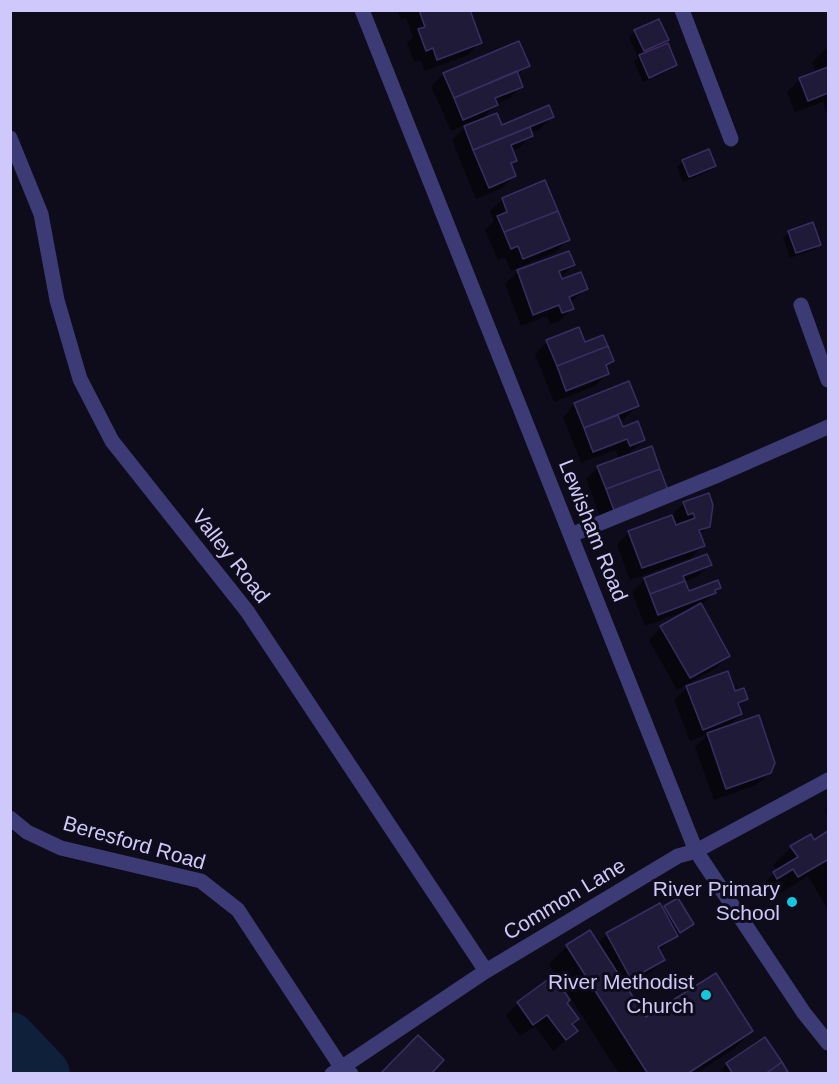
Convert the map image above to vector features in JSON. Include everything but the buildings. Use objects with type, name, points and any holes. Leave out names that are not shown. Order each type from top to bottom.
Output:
[{"type":"street","name":"Lewisham Road","points":[[362,10],[696,851],[804,1012],[828,1042]]},
{"type":"street","points":[[682,10],[731,139]]},
{"type":"street","name":"Valley Road","points":[[10,138],[41,214],[57,300],[80,379],[112,441],[247,611],[486,971]]},
{"type":"street","points":[[801,305],[828,380]]},
{"type":"street","points":[[571,535],[708,480],[828,427]]},
{"type":"street","name":"Common Lane","points":[[341,1071],[486,971],[678,856],[696,851],[828,780]]},
{"type":"street","name":"Beresford Road","points":[[10,818],[27,832],[61,848],[201,881],[238,910],[341,1071]]},
{"type":"waterway","points":[[10,1038],[44,1074]]},
{"type":"place","name":"River Primary School","points":[[792,902]]},
{"type":"place","name":"River Methodist Church","points":[[706,995]]}]
